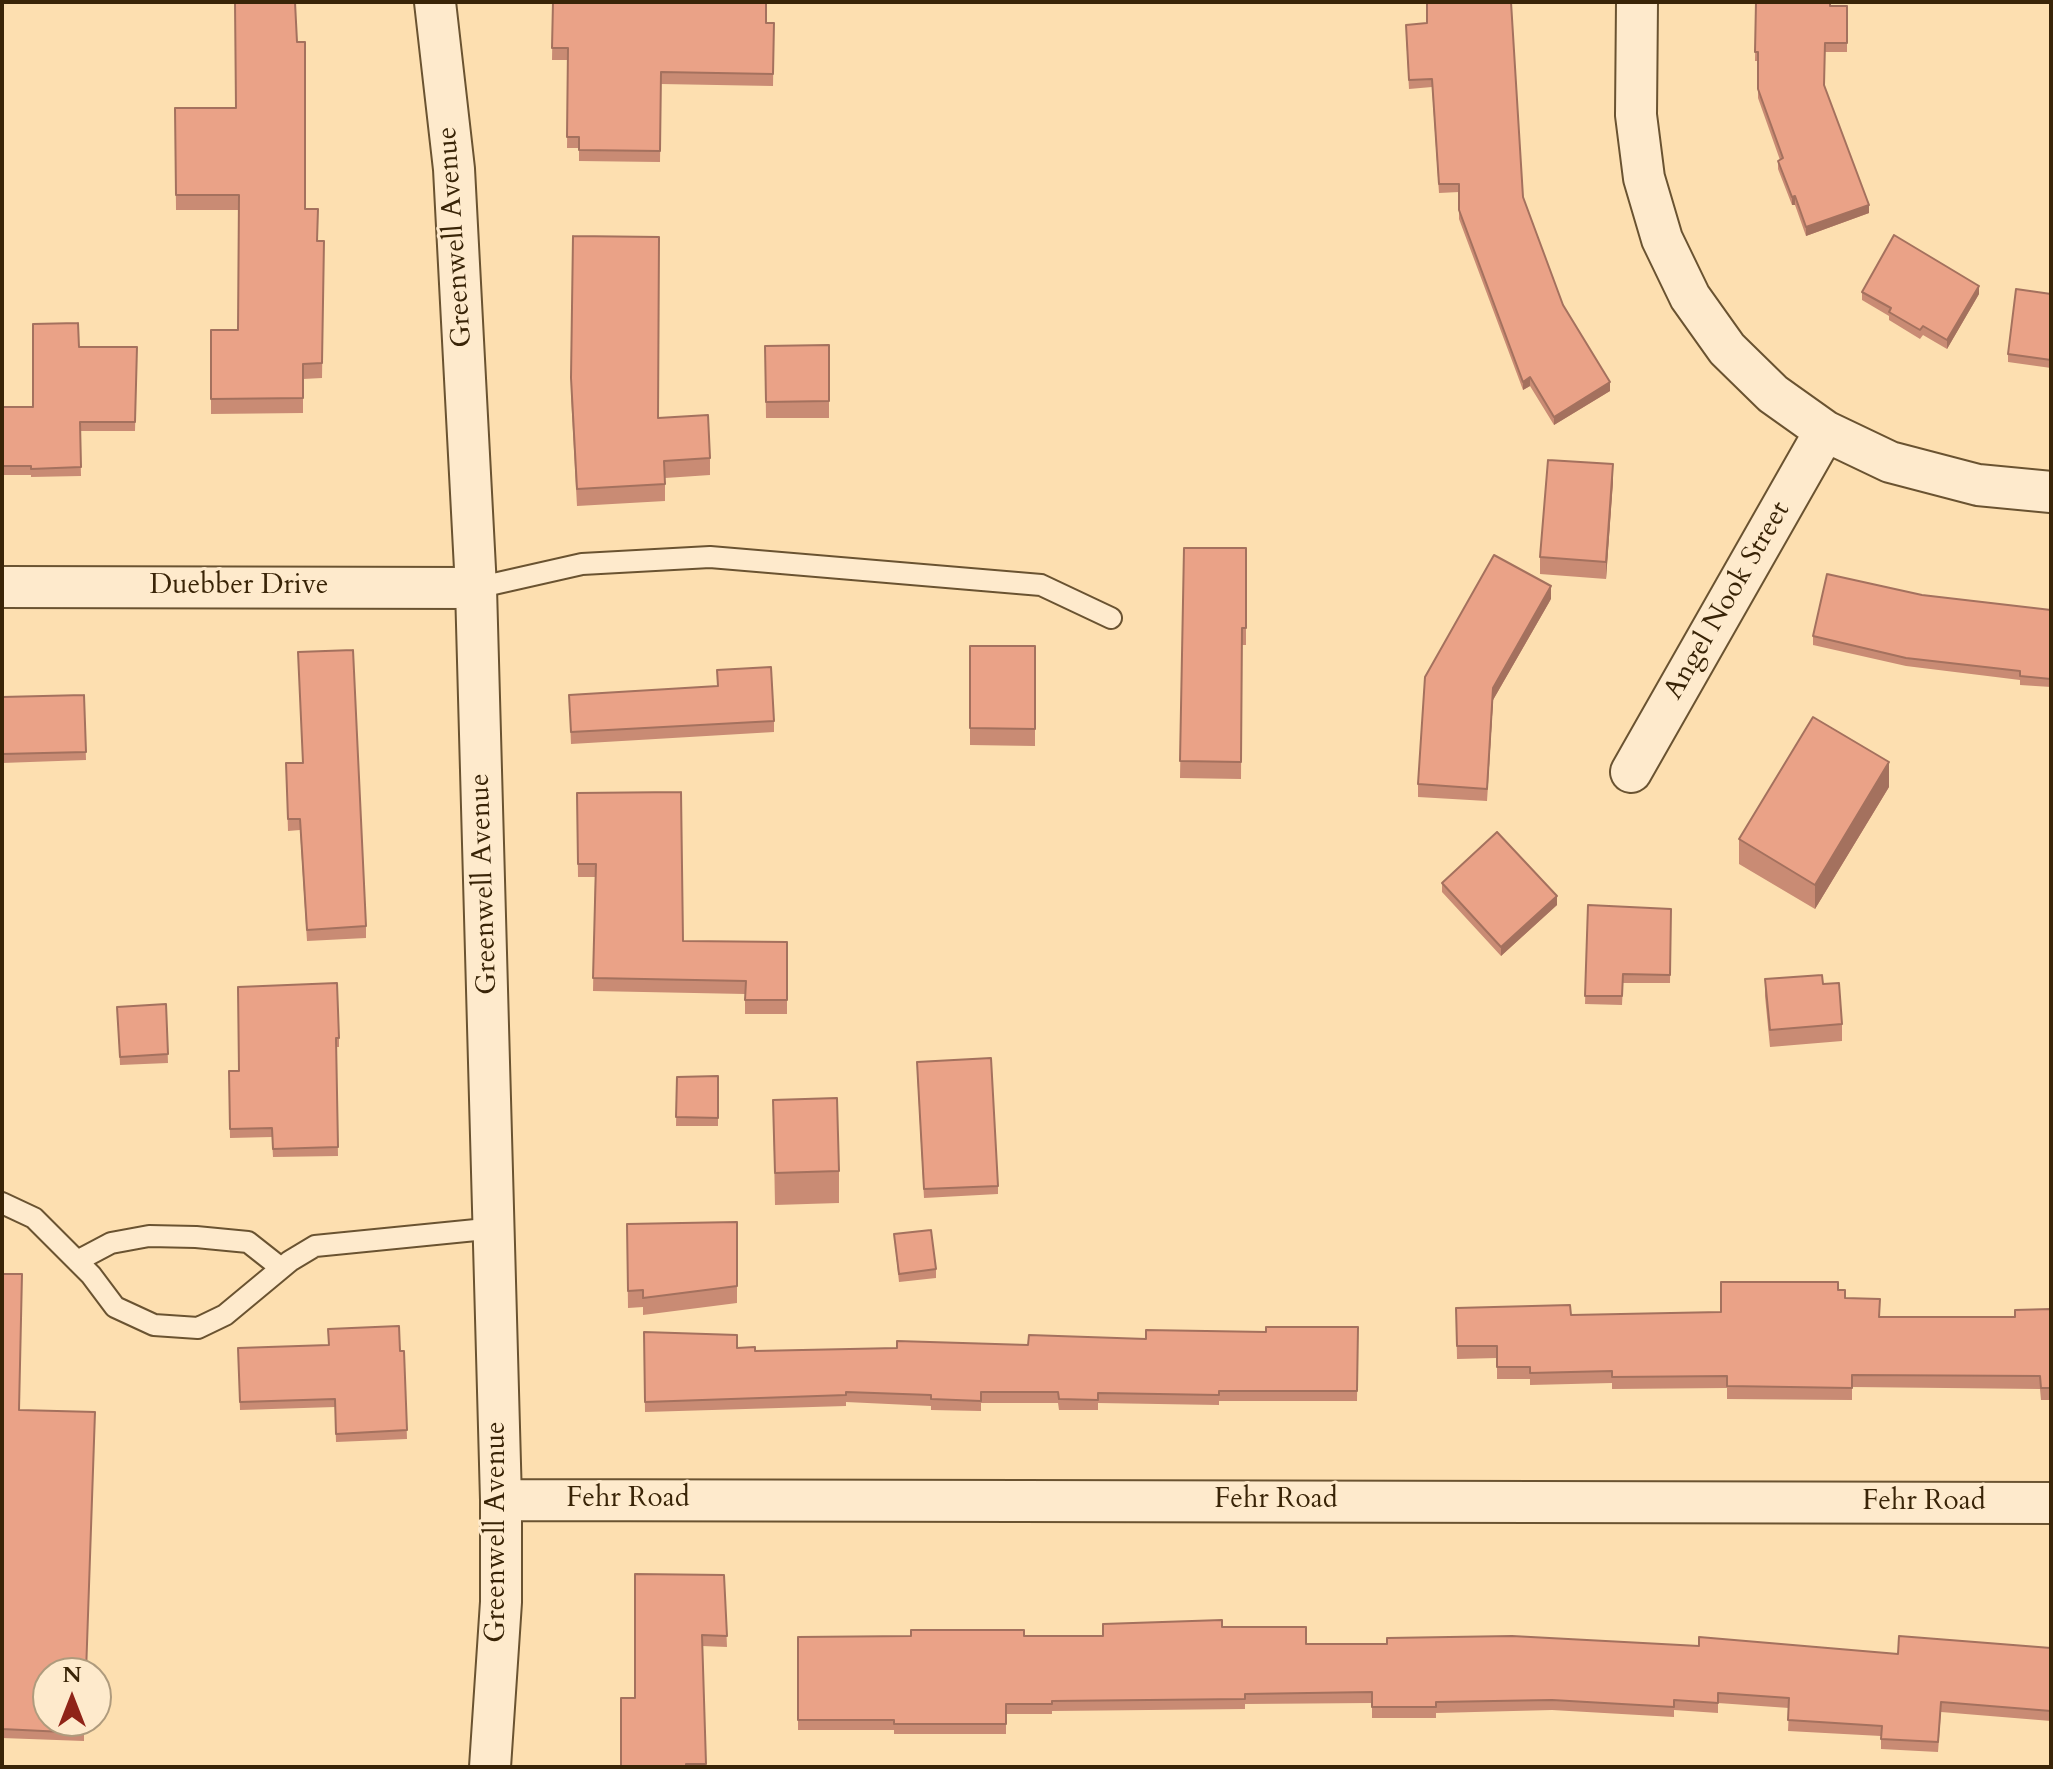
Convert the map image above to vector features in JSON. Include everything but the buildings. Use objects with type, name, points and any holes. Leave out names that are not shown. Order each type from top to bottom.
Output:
[{"type":"street","name":"Greenwell Avenue","points":[[435,2],[454,169],[476,588],[496,1228],[501,1602],[490,1767]]},
{"type":"street","points":[[1637,2],[1636,115],[1644,178],[1662,239],[1690,297],[1727,349],[1773,394],[1825,431],[1890,462],[1978,485],[2051,492]]},
{"type":"street","name":"Angel Nook Street","points":[[1631,772],[1825,431]]},
{"type":"street","name":"Duebber Drive","points":[[2,587],[476,588]]},
{"type":"street","name":"Fehr Road","points":[[501,1500],[2051,1503]]},
{"type":"lane","points":[[476,588],[582,564],[710,557],[1041,585],[1111,618]]},
{"type":"lane","points":[[2,1203],[34,1218],[77,1261],[115,1307],[154,1325],[198,1328],[225,1315],[281,1268],[315,1246],[496,1228]]},
{"type":"lane","points":[[77,1261],[111,1243],[149,1236],[196,1237],[248,1242],[281,1268]]}]
